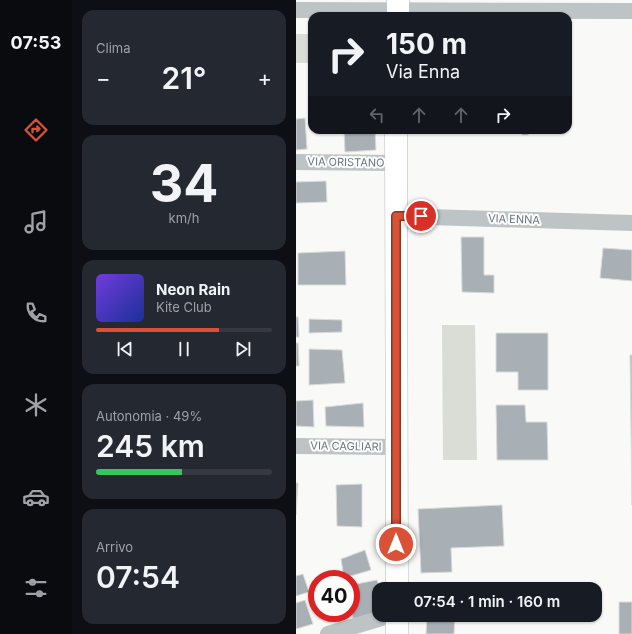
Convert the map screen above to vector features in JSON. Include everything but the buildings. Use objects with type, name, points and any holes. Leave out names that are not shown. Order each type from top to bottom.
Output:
[{"type":"street","points":[[296,10],[398,8],[632,11]]},
{"type":"street","points":[[396,134],[397,582]]},
{"type":"street","name":"VIA ORISTANO","points":[[296,162],[396,163]]},
{"type":"street","name":"VIA ENNA","points":[[396,216],[632,223]]},
{"type":"street","name":"VIA CAGLIARI","points":[[296,446],[396,447]]},
{"type":"street","points":[[328,634],[372,621]]},
{"type":"street","points":[[397,622],[397,634]]},
{"type":"shaded area","points":[[296,34],[308,34],[308,63],[296,63]]},
{"type":"shaded area","points":[[442,325],[475,325],[477,460],[443,460]]},
{"type":"route","points":[[396,544],[396,216],[421,216]]}]
